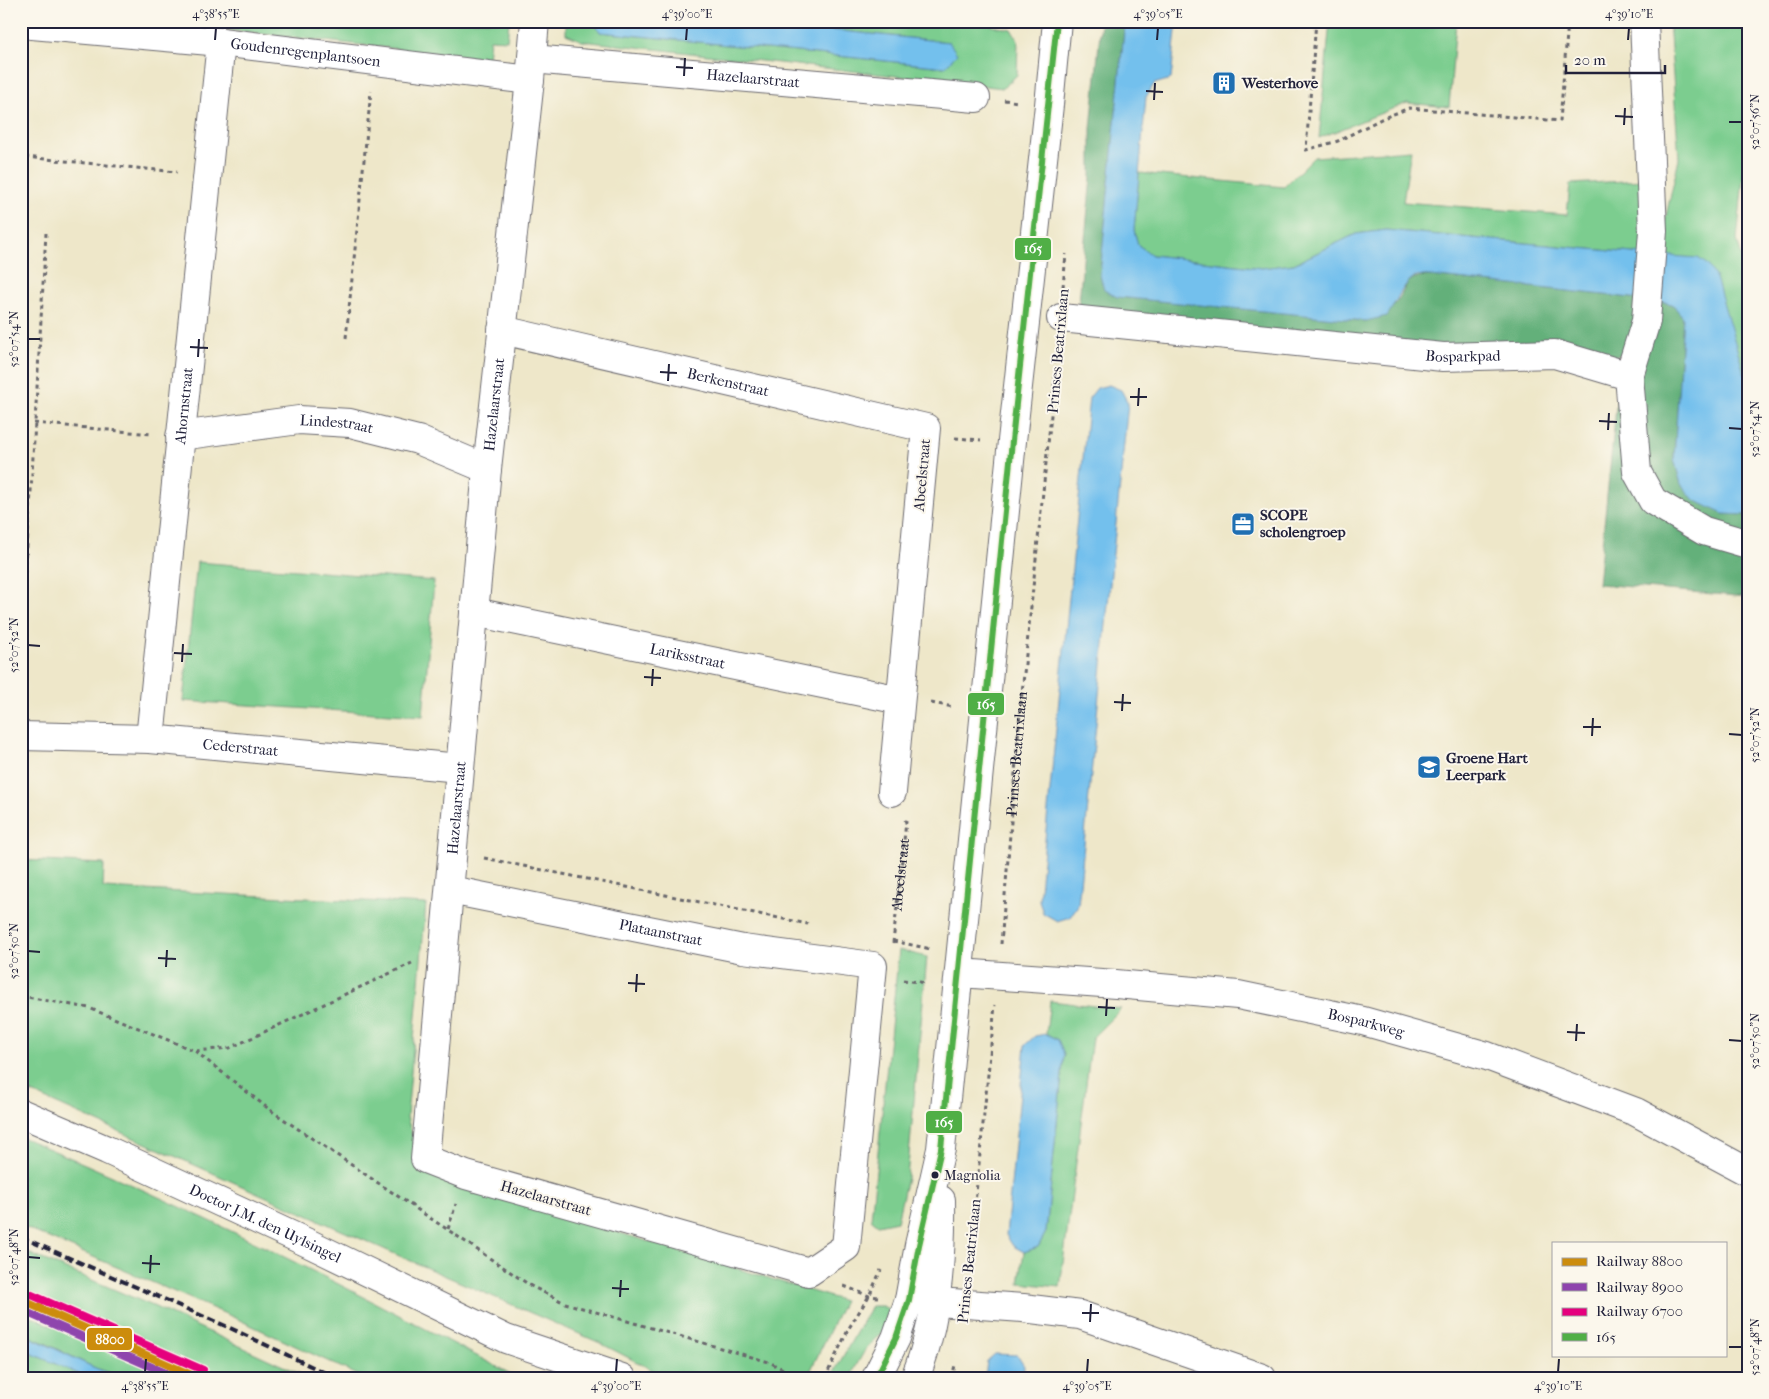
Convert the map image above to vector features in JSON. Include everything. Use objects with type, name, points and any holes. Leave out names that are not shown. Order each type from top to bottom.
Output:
[{"type":"street","name":"Hazelaarstraat","points":[[535,21],[487,468],[425,1159],[466,1175],[809,1272],[846,1247],[885,965]]},
{"type":"street","name":"Prinses Beatrixlaan","points":[[876,1378],[896,1338],[922,1301],[942,1222],[941,1149],[1012,441],[1057,21]]},
{"type":"street","points":[[1644,21],[1653,231],[1646,321],[1629,376],[1638,472],[1653,501],[1704,531],[1748,544]]},
{"type":"street","name":"Goudenregenplantsoen","points":[[21,24],[221,42],[374,60],[531,69]]},
{"type":"street","name":"Ahornstraat","points":[[150,739],[221,42]]},
{"type":"street","name":"Hazelaarstraat","points":[[531,69],[976,98]]},
{"type":"street","name":"Bosparkpad","points":[[1061,318],[1443,357],[1556,354],[1629,376]]},
{"type":"street","name":"Berkenstraat","points":[[502,330],[926,428]]},
{"type":"street","name":"Lindestraat","points":[[180,436],[299,420],[350,423],[418,440],[487,468]]},
{"type":"street","name":"Abeelstraat","points":[[892,792],[926,428]]},
{"type":"street","name":"Lariksstraat","points":[[474,612],[900,700]]},
{"type":"street","name":"Cederstraat","points":[[21,736],[150,739],[460,768]]},
{"type":"street","name":"Plataanstraat","points":[[450,890],[743,949],[885,965]]},
{"type":"street","name":"Bosparkweg","points":[[959,973],[1238,994],[1363,1021],[1487,1056],[1636,1112],[1748,1172]]},
{"type":"street","name":"Doctor J.M. den Uylsingel","points":[[21,1113],[107,1150],[299,1239],[506,1339],[622,1378]]},
{"type":"street","name":"Prinses Beatrixlaan","points":[[916,1378],[928,1342],[922,1301]]},
{"type":"street","points":[[922,1301],[1023,1308],[1080,1315],[1262,1378]]},
{"type":"street","name":"Doctor J.M. den Uylsingel","points":[[506,1339],[559,1378]]},
{"type":"path","points":[[1316,21],[1306,150],[1338,141],[1381,119],[1409,108],[1560,121],[1568,21]]},
{"type":"path","points":[[346,338],[374,60]]},
{"type":"path","points":[[976,98],[1049,104]]},
{"type":"path","points":[[25,157],[208,176]]},
{"type":"path","points":[[21,620],[30,508],[46,233]]},
{"type":"path","name":"Prinses Beatrixlaan","points":[[974,1214],[999,975],[1020,712],[1067,250]]},
{"type":"path","points":[[34,423],[180,436]]},
{"type":"path","points":[[21,508],[30,508]]},
{"type":"path","name":"Abeelstraat","points":[[885,965],[894,941],[906,822],[892,792]]},
{"type":"path","points":[[454,852],[815,925]]},
{"type":"path","points":[[884,939],[937,950]]},
{"type":"path","points":[[194,1051],[230,1048],[444,947]]},
{"type":"path","points":[[885,965],[933,984]]},
{"type":"path","points":[[21,996],[89,1008],[194,1051],[270,1110],[530,1286],[565,1303],[769,1362],[801,1378]]},
{"type":"path","points":[[825,1378],[849,1328],[869,1296]]},
{"type":"path","points":[[952,1378],[956,1358]]},
{"type":"green space","points":[[145,21],[509,21],[507,40],[490,39],[488,59]]},
{"type":"green space","points":[[566,21],[594,21],[600,32],[945,67],[949,42],[744,21],[992,21],[992,26],[1011,29],[1018,41],[1017,75],[1003,88],[582,41],[566,34]]},
{"type":"green space","points":[[1101,21],[1125,21],[1100,275],[1105,290],[1117,297],[1366,321],[1394,305],[1410,280],[1430,276],[1641,299],[1626,353],[1607,359],[1445,350],[1078,312],[1091,177],[1091,129]]},
{"type":"green space","points":[[1330,21],[1456,21],[1449,107],[1407,103],[1319,138]]},
{"type":"green space","points":[[1669,21],[1748,21],[1748,127],[1737,240],[1748,279],[1748,390],[1657,255],[1679,159]]},
{"type":"green space","points":[[1411,150],[1403,202],[1567,215],[1570,184],[1644,180],[1643,254],[1386,230],[1356,234],[1294,264],[1262,268],[1152,255],[1138,245],[1134,230],[1139,173],[1284,187],[1314,157]]},
{"type":"green space","points":[[1652,300],[1672,304],[1683,317],[1674,459],[1681,484],[1723,514],[1748,515],[1748,539],[1704,524],[1649,482],[1639,388]]},
{"type":"green space","points":[[1617,398],[1632,481],[1748,556],[1748,597],[1598,584]]},
{"type":"green space","points":[[197,562],[434,581],[423,716],[183,701]]},
{"type":"green space","points":[[21,860],[104,864],[103,888],[426,904],[407,1117],[418,1156],[472,1192],[551,1212],[844,1301],[807,1378],[668,1378],[598,1342],[21,1088]]},
{"type":"green space","points":[[899,950],[927,957],[907,1178],[897,1221],[878,1225],[871,1219]]},
{"type":"green space","points":[[1050,1001],[1121,1009],[1092,1038],[1060,1287],[1019,1283],[1024,1252],[1038,1247],[1046,1232],[1064,1054],[1058,1040],[1046,1034]]},
{"type":"green space","points":[[21,1137],[148,1192],[272,1251],[396,1313],[518,1378],[364,1378],[233,1317],[21,1226]]},
{"type":"green space","points":[[21,1250],[153,1306],[309,1378],[225,1378],[21,1288]]},
{"type":"green space","points":[[871,1306],[882,1306],[891,1310],[890,1322],[866,1349],[850,1378],[831,1378]]},
{"type":"green space","points":[[21,1312],[170,1378],[119,1378],[95,1368],[21,1333]]},
{"type":"green space","points":[[21,1349],[88,1378],[21,1378]]},
{"type":"water","points":[[594,21],[744,21],[949,42],[957,54],[945,67],[600,32]]},
{"type":"water","points":[[1125,21],[1177,21],[1171,79],[1154,84],[1146,97],[1134,230],[1138,245],[1152,255],[1262,268],[1294,264],[1356,234],[1386,230],[1643,254],[1641,299],[1417,276],[1408,282],[1387,316],[1366,321],[1117,297],[1104,290],[1100,275]]},
{"type":"water","points":[[1657,255],[1698,258],[1708,265],[1716,278],[1748,386],[1748,515],[1723,514],[1694,500],[1681,484],[1674,459],[1683,317],[1672,304],[1652,300]]},
{"type":"water","points":[[1109,385],[1121,390],[1128,403],[1078,905],[1070,917],[1057,921],[1043,913],[1039,900],[1089,398],[1097,388]]},
{"type":"water","points":[[1046,1034],[1058,1040],[1064,1054],[1046,1232],[1038,1247],[1024,1252],[1013,1246],[1006,1235],[1025,1045],[1035,1036]]},
{"type":"water","points":[[21,1334],[119,1378],[88,1378],[21,1349]]},
{"type":"water","points":[[995,1354],[1017,1355],[1024,1366],[1023,1378],[985,1378],[987,1361]]},
{"type":"railway","points":[[21,1237],[228,1327],[336,1378]]},
{"type":"rail line","name":"6700","points":[[25,1292],[203,1370]]},
{"type":"rail line","name":"8800","points":[[21,1300],[198,1378]]},
{"type":"rail line","name":"8900","points":[[21,1310],[177,1378]]},
{"type":"transit line","name":"165","points":[[876,1378],[896,1338],[909,1300],[919,1245],[941,1149],[1012,441],[1057,21]]},
{"type":"place","name":"Westerhove","points":[[1224,83]]},
{"type":"place","name":"SCOPE scholengroep","points":[[1243,524]]},
{"type":"place","name":"Groene Hart Leerpark","points":[[1429,767]]},
{"type":"place","name":"Magnolia","points":[[935,1175]]}]
